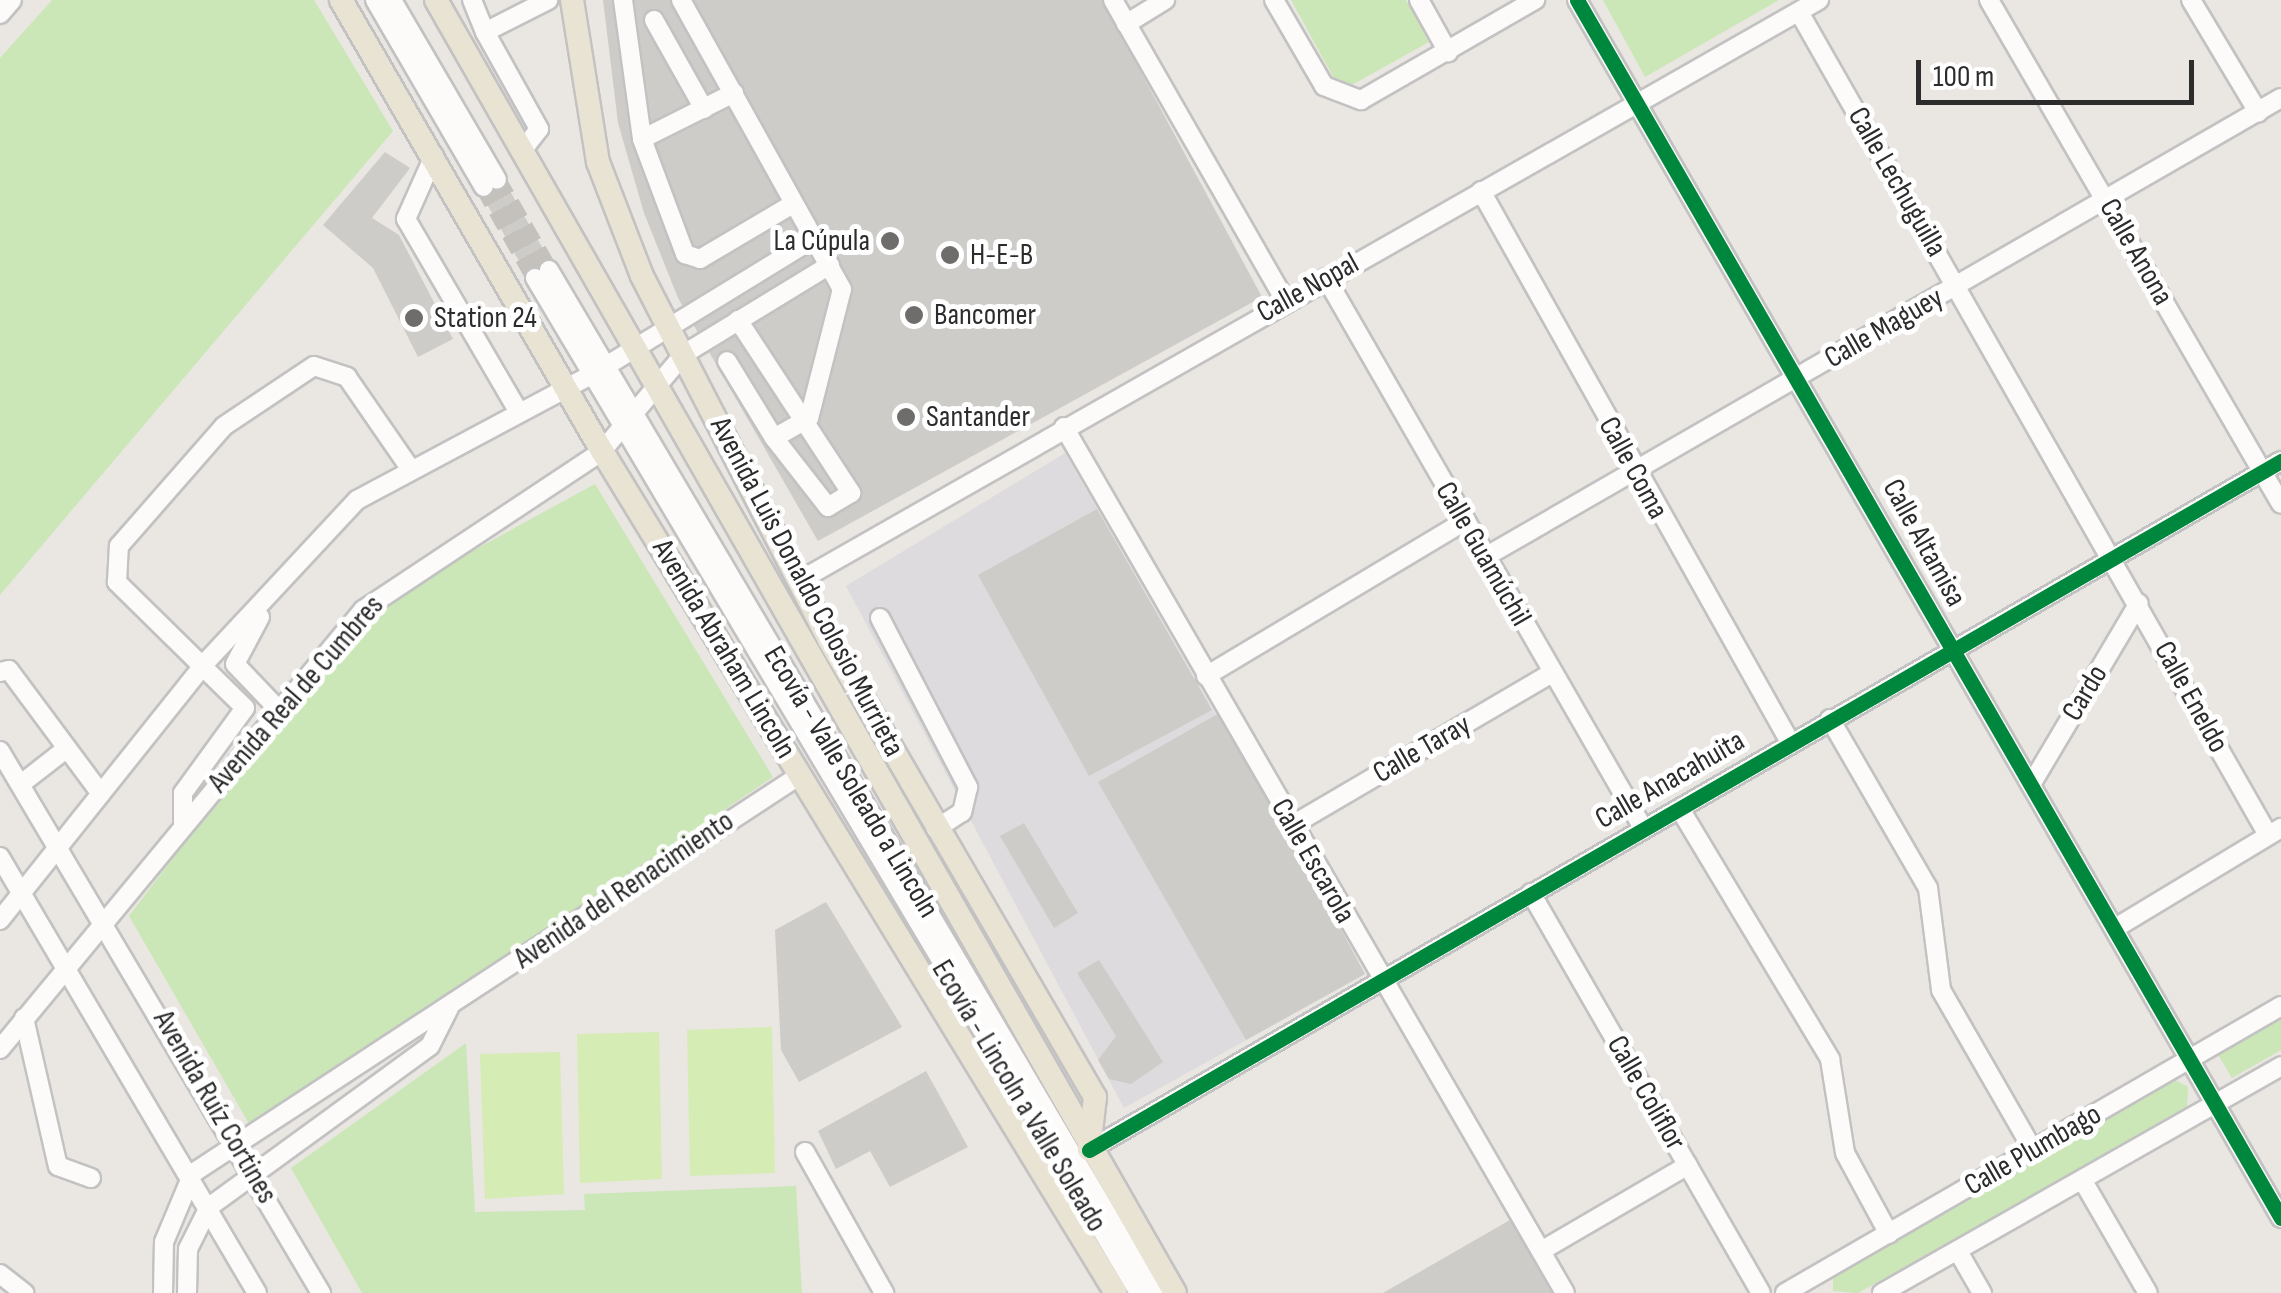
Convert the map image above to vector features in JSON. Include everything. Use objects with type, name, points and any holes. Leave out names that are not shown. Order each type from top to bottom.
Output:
[{"type":"main road","name":"Avenida Abraham Lincoln","points":[[341,0],[602,451],[1116,1293]]},
{"type":"main road","points":[[436,0],[830,701],[1175,1293]]},
{"type":"main road","name":"Avenida Luis Donaldo Colosio Murrieta","points":[[572,0],[598,162],[668,326],[829,640],[958,868],[1095,1096],[1089,1150]]},
{"type":"main road","points":[[829,640],[830,701]]},
{"type":"main road","points":[[958,868],[962,929]]},
{"type":"street","points":[[0,14],[12,0]]},
{"type":"street","points":[[376,0],[491,183],[392,0]]},
{"type":"street","points":[[472,0],[485,32],[539,129],[522,152]]},
{"type":"street","points":[[485,32],[548,0]]},
{"type":"street","points":[[623,0],[642,139],[692,258],[794,204]]},
{"type":"street","points":[[682,0],[830,265],[841,316],[809,418],[774,438]]},
{"type":"street","points":[[1113,0],[1285,300]]},
{"type":"street","points":[[1126,24],[1166,0]]},
{"type":"street","points":[[1274,0],[1308,66],[1340,95],[1381,94],[1535,0]]},
{"type":"street","points":[[1420,0],[1448,52]]},
{"type":"street","name":"Calle Altamisa","points":[[1577,0],[2281,1218]]},
{"type":"street","name":"Calle Nopal","points":[[799,581],[1285,300],[1819,0]]},
{"type":"street","name":"Calle Anona","points":[[1989,0],[2281,504]]},
{"type":"street","points":[[2191,0],[2258,112]]},
{"type":"street","name":"Calle Lechuguilla","points":[[1799,12],[2112,561]]},
{"type":"street","points":[[654,20],[704,109]]},
{"type":"street","points":[[642,139],[734,93]]},
{"type":"street","name":"Calle Maguey","points":[[1485,557],[2281,98]]},
{"type":"street","points":[[434,156],[406,219],[519,412]]},
{"type":"street","name":"Calle Coma","points":[[1481,191],[1634,471],[1790,742]]},
{"type":"street","points":[[0,920],[206,663],[284,573],[344,512],[408,467],[567,389],[813,239]]},
{"type":"street","points":[[684,354],[830,265]]},
{"type":"street","name":"Ecovía - Lincoln a Valle Soleado","points":[[542,274],[1139,1293]]},
{"type":"street","name":"Calle Guamúchil","points":[[1326,278],[1643,828]]},
{"type":"street","points":[[728,361],[774,438],[828,507],[850,493],[809,418],[786,405],[738,320]]},
{"type":"street","name":"Avenida Real de Cumbres","points":[[0,1048],[69,968],[276,708],[400,579],[602,451],[657,391],[684,354]]},
{"type":"street","points":[[183,827],[183,793],[244,713],[206,663],[111,572],[119,546],[187,460],[314,366],[346,377],[408,467]]},
{"type":"street","name":"Ecovía - Valle Soleado a Lincoln","points":[[628,424],[1154,1293]]},
{"type":"street","name":"Calle Escarola","points":[[1064,428],[1566,1293]]},
{"type":"street","name":"Calle Anacahuita","points":[[1089,1150],[2281,462]]},
{"type":"street","points":[[1206,676],[1466,522]]},
{"type":"street","name":"Calle Eneldo","points":[[2112,561],[2274,832]]},
{"type":"street","points":[[276,708],[239,675],[235,660],[284,573]]},
{"type":"street","name":"Cardo","points":[[2032,783],[2139,604]]},
{"type":"street","points":[[880,618],[968,788],[962,812],[936,829]]},
{"type":"street","points":[[0,672],[10,670],[101,794]]},
{"type":"street","name":"Calle Taray","points":[[1292,826],[1552,673]]},
{"type":"street","points":[[1830,719],[1928,888],[1941,990],[2033,1150]]},
{"type":"street","points":[[20,784],[67,748]]},
{"type":"street","name":"Avenida Ruíz Cortines","points":[[0,750],[238,1145],[321,1293]]},
{"type":"street","name":"Avenida del Renacimiento","points":[[193,1174],[800,775]]},
{"type":"street","points":[[1680,809],[1830,1059],[1845,1153],[1889,1234]]},
{"type":"street","points":[[2116,927],[2274,832]]},
{"type":"street","name":"Avenida Ruíz Cortines","points":[[0,857],[193,1174],[257,1293]]},
{"type":"street","name":"Calle Coliflor","points":[[1531,893],[1761,1293]]},
{"type":"street","name":"Calle Plumbago","points":[[1785,1293],[1815,1286],[1889,1234],[2281,1006]]},
{"type":"street","name":"Avenida del Renacimiento","points":[[187,1293],[188,1249],[209,1207],[430,1046],[450,1008]]},
{"type":"street","points":[[24,1018],[58,1166],[91,1178]]},
{"type":"street","name":"Calle Plumbago","points":[[1882,1293],[2281,1066]]},
{"type":"street","points":[[805,1152],[884,1293]]},
{"type":"street","points":[[1541,1251],[1688,1166]]},
{"type":"street","points":[[162,1293],[164,1242],[193,1174]]},
{"type":"street","points":[[2083,1181],[2148,1293]]},
{"type":"street","points":[[1959,1252],[1982,1293]]},
{"type":"street","points":[[0,1274],[24,1293]]},
{"type":"shaded area","points":[[1065,453],[1365,974],[1124,1108],[846,586]]},
{"type":"green space","points":[[52,0],[314,0],[393,131],[0,595],[0,58]]},
{"type":"green space","points":[[1291,0],[1406,0],[1429,42],[1341,91]]},
{"type":"green space","points":[[1603,0],[1779,0],[1645,77]]},
{"type":"green space","points":[[595,484],[773,777],[252,1129],[129,916],[243,766],[401,590]]},
{"type":"green space","points":[[2281,1017],[2281,1050],[2232,1078],[2217,1053]]},
{"type":"green space","points":[[772,1027],[775,1173],[690,1176],[687,1030]]},
{"type":"green space","points":[[659,1032],[662,1179],[580,1183],[577,1034]]},
{"type":"green space","points":[[466,1043],[475,1212],[585,1210],[584,1194],[796,1186],[802,1293],[362,1293],[291,1168]]},
{"type":"green space","points":[[560,1052],[564,1194],[485,1199],[480,1054]]},
{"type":"green space","points":[[2172,1078],[2188,1087],[2187,1109],[1858,1293],[1833,1291],[1833,1274]]},
{"type":"building","name":"H-E-B","points":[[603,0],[1102,0],[1262,297],[818,541],[678,298],[644,213],[618,123]]},
{"type":"building","points":[[385,152],[410,168],[372,218],[399,235],[453,339],[418,357],[373,268],[323,225]]},
{"type":"building","points":[[502,177],[554,268],[530,281],[479,190]]},
{"type":"building","points":[[1097,509],[1212,710],[1089,776],[978,575]]},
{"type":"building","points":[[1223,711],[1365,974],[1246,1040],[1098,782]]},
{"type":"building","points":[[1024,823],[1078,913],[1054,928],[1000,836]]},
{"type":"building","points":[[826,902],[902,1027],[799,1082],[781,1050],[775,930]]},
{"type":"building","points":[[1099,960],[1163,1062],[1131,1084],[1109,1079],[1098,1060],[1116,1036],[1077,973]]},
{"type":"building","points":[[926,1071],[968,1147],[890,1187],[870,1151],[836,1169],[818,1131]]},
{"type":"building","points":[[1510,1220],[1552,1293],[1383,1293]]},
{"type":"tunnel","points":[[497,180],[549,270]]},
{"type":"tunnel","points":[[484,187],[535,278]]},
{"type":"cycle path","points":[[1577,0],[2281,1218]]},
{"type":"cycle path","points":[[1089,1150],[2281,461]]},
{"type":"place","name":"La Cúpula","points":[[890,241]]},
{"type":"place","name":"H-E-B","points":[[950,255]]},
{"type":"place","name":"Bancomer","points":[[914,315]]},
{"type":"place","name":"Station 24","points":[[414,318]]},
{"type":"place","name":"Santander","points":[[906,417]]}]
